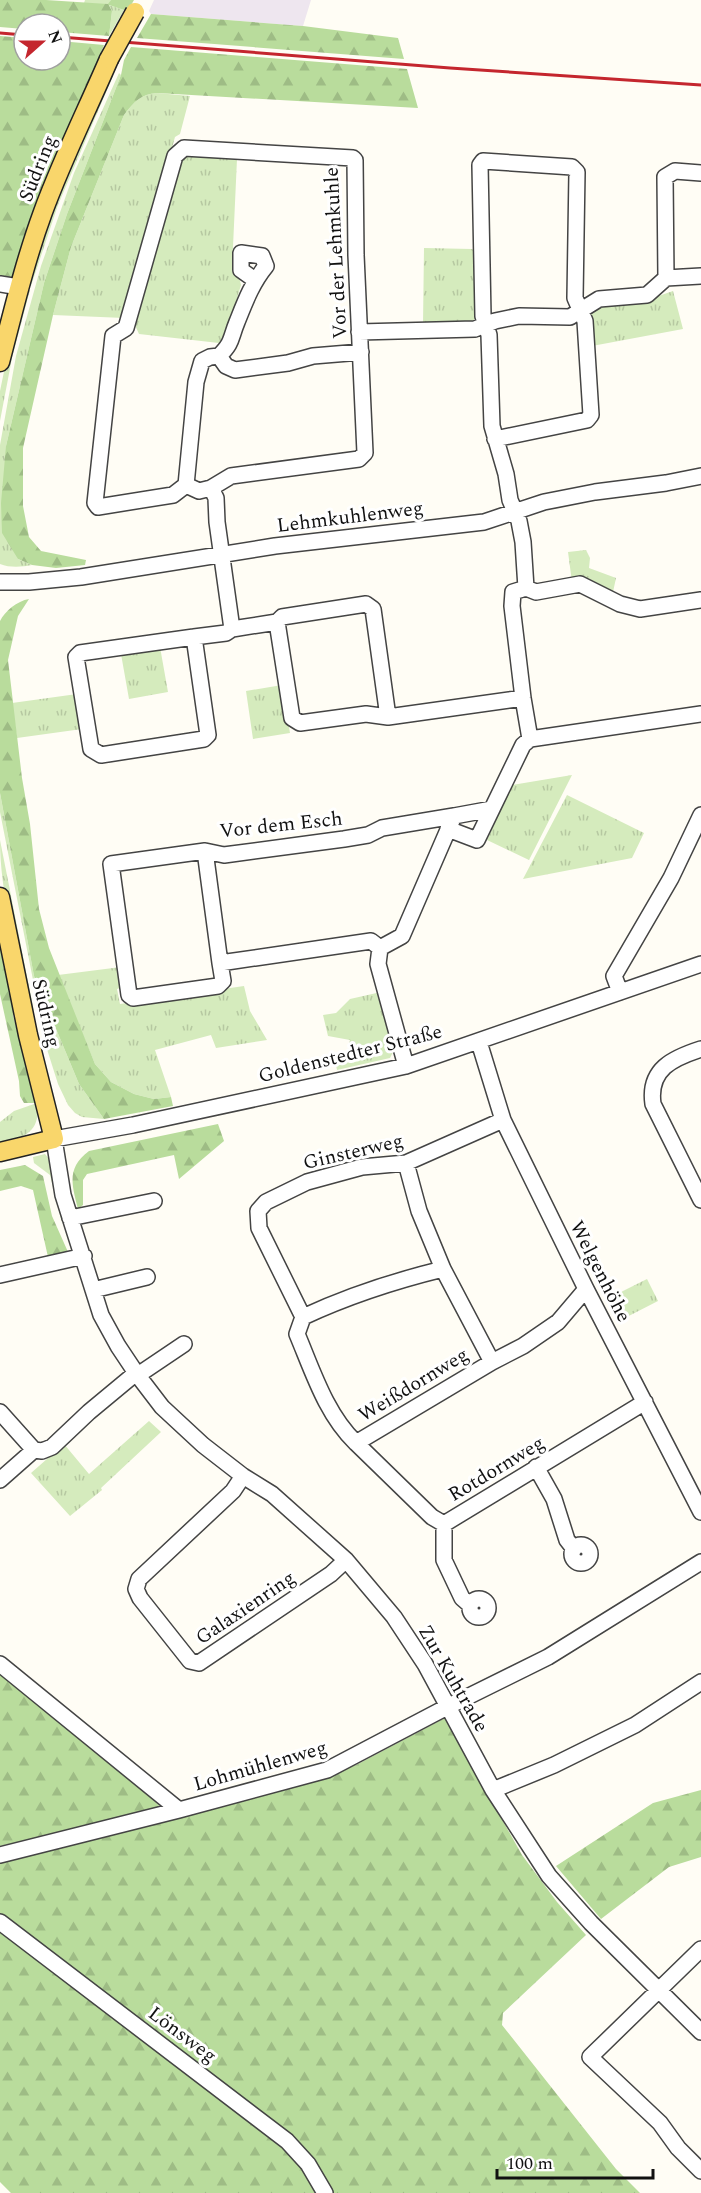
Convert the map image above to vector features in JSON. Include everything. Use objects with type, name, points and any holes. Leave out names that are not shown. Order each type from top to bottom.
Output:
[{"type":"main road","name":"Südring","points":[[0,362],[19,287],[42,214],[109,59],[138,6]]},
{"type":"main road","name":"Südring","points":[[0,897],[28,1035],[54,1139]]},
{"type":"main road","name":"Goldenstedter Straße","points":[[0,1152],[54,1139]]},
{"type":"street","name":"Vor der Lehmkuhle","points":[[186,485],[173,495],[98,507],[95,502],[112,336],[126,328],[175,156],[184,148],[353,158],[355,160],[359,332],[365,453],[359,459],[231,476],[211,488]]},
{"type":"street","points":[[495,439],[587,420],[591,415],[585,321],[575,298],[577,172],[572,167],[483,161],[480,165],[483,316],[489,335],[492,426],[495,439],[506,474],[510,500],[523,542],[526,588]]},
{"type":"street","points":[[666,278],[665,177],[675,171],[701,173]]},
{"type":"street","points":[[359,332],[475,329],[519,316],[570,317],[599,299],[647,295],[666,278],[701,276]]},
{"type":"street","points":[[232,629],[217,522],[216,498],[211,488],[199,490],[186,485],[196,382],[202,361],[219,356],[229,346],[255,280]]},
{"type":"street","points":[[0,284],[19,287]]},
{"type":"street","points":[[219,356],[225,366],[236,370],[288,363],[313,356],[361,352]]},
{"type":"street","name":"Lehmkuhlenweg","points":[[0,582],[81,577],[222,554],[484,522],[544,502],[701,476]]},
{"type":"street","points":[[530,739],[512,606],[513,592],[526,588],[536,592],[580,584],[620,604],[640,609],[701,600]]},
{"type":"street","points":[[194,637],[208,735],[204,739],[95,753],[91,749],[76,657],[80,653],[194,637],[226,633],[232,629],[277,622],[282,617],[366,604],[373,609],[388,717]]},
{"type":"street","points":[[277,622],[292,718],[300,723],[366,714],[388,717],[523,698]]},
{"type":"street","points":[[380,948],[402,936],[451,823],[477,840],[523,745],[530,739],[701,714]]},
{"type":"street","name":"Vor dem Esch","points":[[220,963],[205,851],[224,855],[344,839],[368,835],[382,828],[451,823],[492,810]]},
{"type":"street","points":[[620,992],[614,976],[671,878],[701,815]]},
{"type":"street","points":[[205,851],[111,864],[129,995],[133,998],[218,986],[223,981],[220,963],[371,941],[380,948]]},
{"type":"street","points":[[380,948],[378,964],[406,1066]]},
{"type":"street","name":"Goldenstedter Straße","points":[[54,1139],[133,1125],[406,1066],[701,964]]},
{"type":"street","name":"Welgenhöhe","points":[[479,1042],[502,1120],[701,1512]]},
{"type":"street","points":[[701,1049],[670,1062],[659,1072],[651,1091],[653,1104],[701,1200]]},
{"type":"street","name":"Ginsterweg","points":[[303,1317],[259,1228],[258,1211],[266,1202],[307,1182],[362,1167],[406,1163],[502,1120]]},
{"type":"street","name":"Zur Kuhtrade","points":[[54,1139],[63,1195],[93,1290],[105,1321],[137,1374],[162,1407],[203,1446],[272,1494],[346,1560],[394,1617],[425,1664],[493,1790],[549,1876],[567,1898],[701,2032]]},
{"type":"street","points":[[406,1163],[419,1210],[443,1269],[492,1362]]},
{"type":"street","points":[[70,1218],[154,1201]]},
{"type":"street","points":[[0,1275],[84,1256]]},
{"type":"street","points":[[356,1443],[342,1429],[326,1401],[297,1334],[303,1317],[367,1290],[443,1269]]},
{"type":"street","points":[[93,1290],[147,1277]]},
{"type":"street","name":"Weißdornweg","points":[[444,1524],[432,1517],[356,1443],[492,1362],[524,1346],[558,1322],[586,1289]]},
{"type":"street","points":[[0,1412],[34,1450],[42,1451],[52,1447],[137,1374],[184,1344]]},
{"type":"street","name":"Rotdornweg","points":[[470,1605],[462,1598],[444,1560],[444,1524],[645,1402]]},
{"type":"street","points":[[0,1480],[34,1450]]},
{"type":"street","points":[[536,1467],[554,1499],[567,1540],[574,1549]]},
{"type":"street","name":"Galaxienring","points":[[243,1476],[234,1491],[139,1579],[136,1589],[140,1598],[189,1661],[199,1663],[331,1574],[346,1560]]},
{"type":"street","name":"Lohmühlenweg","points":[[0,1855],[327,1770],[548,1657],[701,1562]]},
{"type":"street","points":[[0,1664],[179,1810]]},
{"type":"street","points":[[493,1790],[554,1765],[635,1725],[701,1682]]},
{"type":"street","name":"Lönsweg","points":[[0,1922],[287,2141],[308,2164],[326,2193]]},
{"type":"street","points":[[701,1948],[590,2057],[660,2123],[678,2148],[701,2171]]},
{"type":"shaded area","points":[[154,0],[311,0],[303,26],[151,14],[149,11]]},
{"type":"green space","points":[[0,0],[108,4],[111,0],[134,0],[130,7],[124,10],[109,5],[112,11],[109,36],[72,33],[72,12],[12,12],[12,28],[0,27]]},
{"type":"green space","points":[[85,0],[111,0],[109,5],[84,3]]},
{"type":"green space","points":[[109,5],[124,10],[109,36],[112,11]]},
{"type":"green space","points":[[151,14],[303,26],[398,38],[404,59],[137,38]]},
{"type":"green space","points":[[0,36],[12,37],[12,72],[72,72],[72,42],[104,45],[44,196],[16,278],[0,280]]},
{"type":"green space","points":[[131,47],[407,69],[418,108],[157,93],[142,97],[131,106],[124,115],[71,247],[23,448],[23,506],[29,537],[41,551],[86,560],[85,565],[56,568],[32,565],[18,559],[2,533],[1,503],[6,446],[44,283],[67,214],[121,75],[124,60]]},
{"type":"green space","points":[[112,71],[113,76],[58,205],[31,286],[26,286],[52,204]]},
{"type":"green space","points":[[119,73],[121,75],[67,214],[44,283],[6,446],[18,559],[32,565],[16,567],[4,565],[0,564],[0,445],[16,356],[41,266],[74,173]]},
{"type":"green space","points":[[157,93],[190,96],[180,134],[175,137],[124,318],[53,315],[71,247],[124,115],[138,100],[146,95]]},
{"type":"green space","points":[[184,155],[235,157],[237,159],[232,269],[233,273],[239,277],[241,285],[224,341],[219,343],[139,334],[133,321],[180,157]]},
{"type":"green space","points":[[424,248],[472,249],[475,252],[476,318],[470,323],[423,324]]},
{"type":"green space","points":[[28,290],[30,290],[12,358],[0,421],[0,391],[7,357]]},
{"type":"green space","points":[[673,291],[683,329],[592,346],[589,316],[597,305],[650,299]]},
{"type":"green space","points":[[586,550],[590,558],[589,568],[616,578],[613,592],[591,581],[572,582],[568,552]]},
{"type":"green space","points":[[29,599],[18,616],[8,660],[39,909],[49,948],[95,1064],[111,1082],[134,1094],[154,1099],[171,1097],[173,1106],[104,1119],[79,1084],[34,976],[0,793],[0,621],[12,607]]},
{"type":"green space","points":[[160,647],[168,692],[129,699],[121,654]]},
{"type":"green space","points":[[282,685],[290,733],[253,739],[246,691]]},
{"type":"green space","points":[[77,694],[82,729],[17,738],[12,703]]},
{"type":"green space","points":[[572,775],[529,860],[487,840],[512,785]]},
{"type":"green space","points":[[0,793],[34,976],[79,1084],[104,1119],[82,1117],[75,1113],[68,1105],[58,1084],[46,1046],[0,812]]},
{"type":"green space","points":[[567,795],[644,833],[632,858],[523,879]]},
{"type":"green space","points":[[0,840],[34,1012],[27,1000],[9,920]]},
{"type":"green space","points":[[0,927],[17,1009],[13,1015],[37,1103],[24,1103],[20,1096],[19,1081],[0,994]]},
{"type":"green space","points":[[121,967],[124,987],[117,989],[120,1004],[244,986],[250,1011],[267,1040],[216,1048],[211,1035],[155,1050],[171,1097],[154,1099],[134,1094],[111,1082],[95,1064],[58,975]]},
{"type":"green space","points":[[381,992],[395,1048],[390,1058],[337,1070],[336,1065],[345,1064],[350,1040],[328,1036],[323,1015],[336,1013],[350,999]]},
{"type":"green space","points":[[37,1103],[38,1113],[34,1127],[24,1136],[0,1144],[0,1122],[14,1111]]},
{"type":"green space","points":[[218,1124],[224,1141],[179,1179],[174,1155],[87,1174],[83,1180],[83,1205],[78,1209],[73,1185],[74,1170],[89,1151]]},
{"type":"green space","points":[[45,1154],[50,1160],[74,1249],[61,1219],[50,1175],[34,1163],[33,1157]]},
{"type":"green space","points":[[25,1165],[43,1176],[52,1216],[68,1252],[48,1257],[33,1190],[21,1186],[0,1191],[0,1170]]},
{"type":"green space","points":[[647,1279],[658,1301],[619,1321],[607,1299]]},
{"type":"green space","points":[[149,1421],[161,1432],[101,1488],[102,1490],[70,1516],[31,1473],[64,1444],[89,1474]]},
{"type":"green space","points":[[0,1671],[151,1798],[164,1810],[0,1846]]},
{"type":"green space","points":[[445,1718],[522,1855],[557,1902],[586,1935],[503,2013],[502,2025],[616,2169],[640,2193],[329,2193],[297,2139],[0,1915],[0,1861],[310,1781],[356,1765]]},
{"type":"green space","points":[[701,1790],[701,1857],[669,1867],[601,1919],[556,1866],[653,1803]]},
{"type":"green space","points":[[0,1927],[280,2140],[304,2168],[317,2193],[11,2193],[0,2182]]},
{"type":"railway","points":[[0,33],[12,34]]},
{"type":"railway","points":[[72,38],[701,85]]}]
